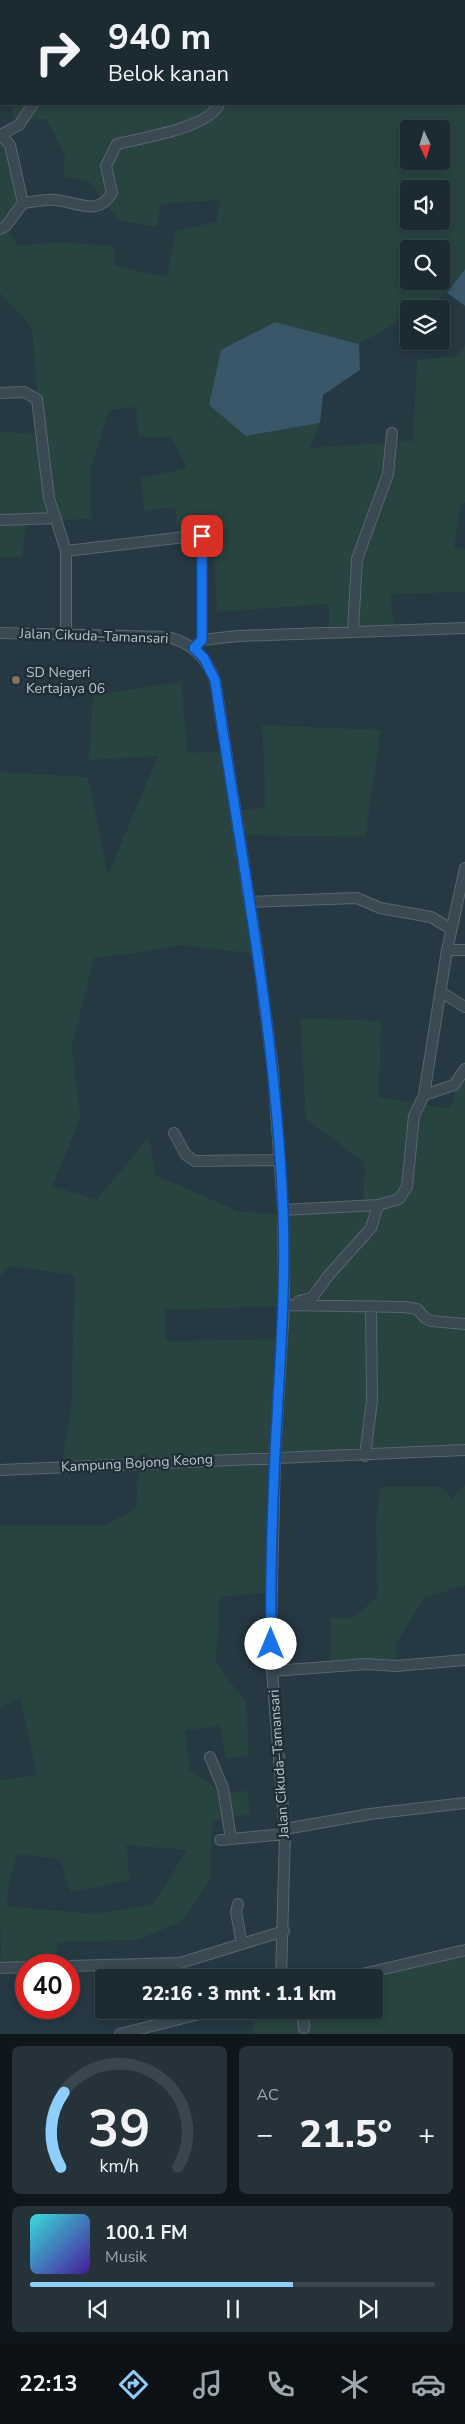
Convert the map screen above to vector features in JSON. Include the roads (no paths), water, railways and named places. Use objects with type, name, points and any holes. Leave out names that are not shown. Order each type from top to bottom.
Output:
[{"type":"street","points":[[413,0],[431,0]]},
{"type":"street","points":[[23,203],[10,145],[1,134],[19,125],[31,105]]},
{"type":"street","points":[[0,229],[6,226],[23,203],[53,199],[93,208],[106,203],[112,193],[106,166],[117,144],[165,133],[208,117],[218,105]]},
{"type":"street","points":[[0,393],[24,392],[37,399],[49,498],[66,551],[66,634]]},
{"type":"street","points":[[353,631],[357,559],[388,474],[392,433]]},
{"type":"street","points":[[0,520],[56,518]]},
{"type":"street","points":[[66,551],[202,536],[202,640]]},
{"type":"street","points":[[194,648],[202,640],[238,636],[465,628]]},
{"type":"street","name":"Jalan Cikuda–Tamansari","points":[[0,632],[153,636],[180,640],[194,648],[204,658],[215,680],[250,902],[273,1070],[283,1210],[284,1305],[275,1457],[272,1671],[285,1831],[282,1969]]},
{"type":"street","points":[[283,1210],[378,1205],[399,1199],[407,1187],[414,1116],[424,1095],[447,950],[465,868]]},
{"type":"street","points":[[250,902],[357,898],[380,908],[430,917],[451,929]]},
{"type":"street","points":[[447,950],[465,950]]},
{"type":"street","points":[[441,992],[465,1007]]},
{"type":"street","points":[[424,1095],[454,1084],[465,1069]]},
{"type":"street","points":[[174,1133],[186,1155],[195,1161],[279,1160]]},
{"type":"street","points":[[284,1305],[312,1298],[328,1276],[371,1228],[378,1205]]},
{"type":"street","points":[[284,1305],[371,1306],[417,1309],[425,1318],[431,1321],[465,1324]]},
{"type":"street","points":[[365,1456],[372,1400],[371,1306]]},
{"type":"street","name":"Kampung Bojong Keong","points":[[0,1470],[275,1457],[365,1456],[465,1450]]},
{"type":"street","points":[[272,1671],[367,1664],[396,1666],[458,1663],[465,1660]]},
{"type":"street","points":[[210,1757],[223,1788],[226,1840],[285,1831],[370,1814],[465,1803]]},
{"type":"street","points":[[238,1904],[236,1912],[242,1944]]},
{"type":"street","points":[[80,1966],[180,1963],[284,1932]]},
{"type":"street","points":[[383,1969],[465,1950]]},
{"type":"street","points":[[0,1968],[15,1967]]},
{"type":"street","points":[[120,2034],[179,2019]]},
{"type":"street","points":[[303,2019],[304,2028]]},
{"type":"water","points":[[465,269],[465,306],[447,293]]},
{"type":"water","points":[[275,322],[359,344],[360,370],[323,395],[320,423],[246,436],[209,405],[221,350]]},
{"type":"place","name":"SD Negeri Kertajaya 06","points":[[16,680]]}]
